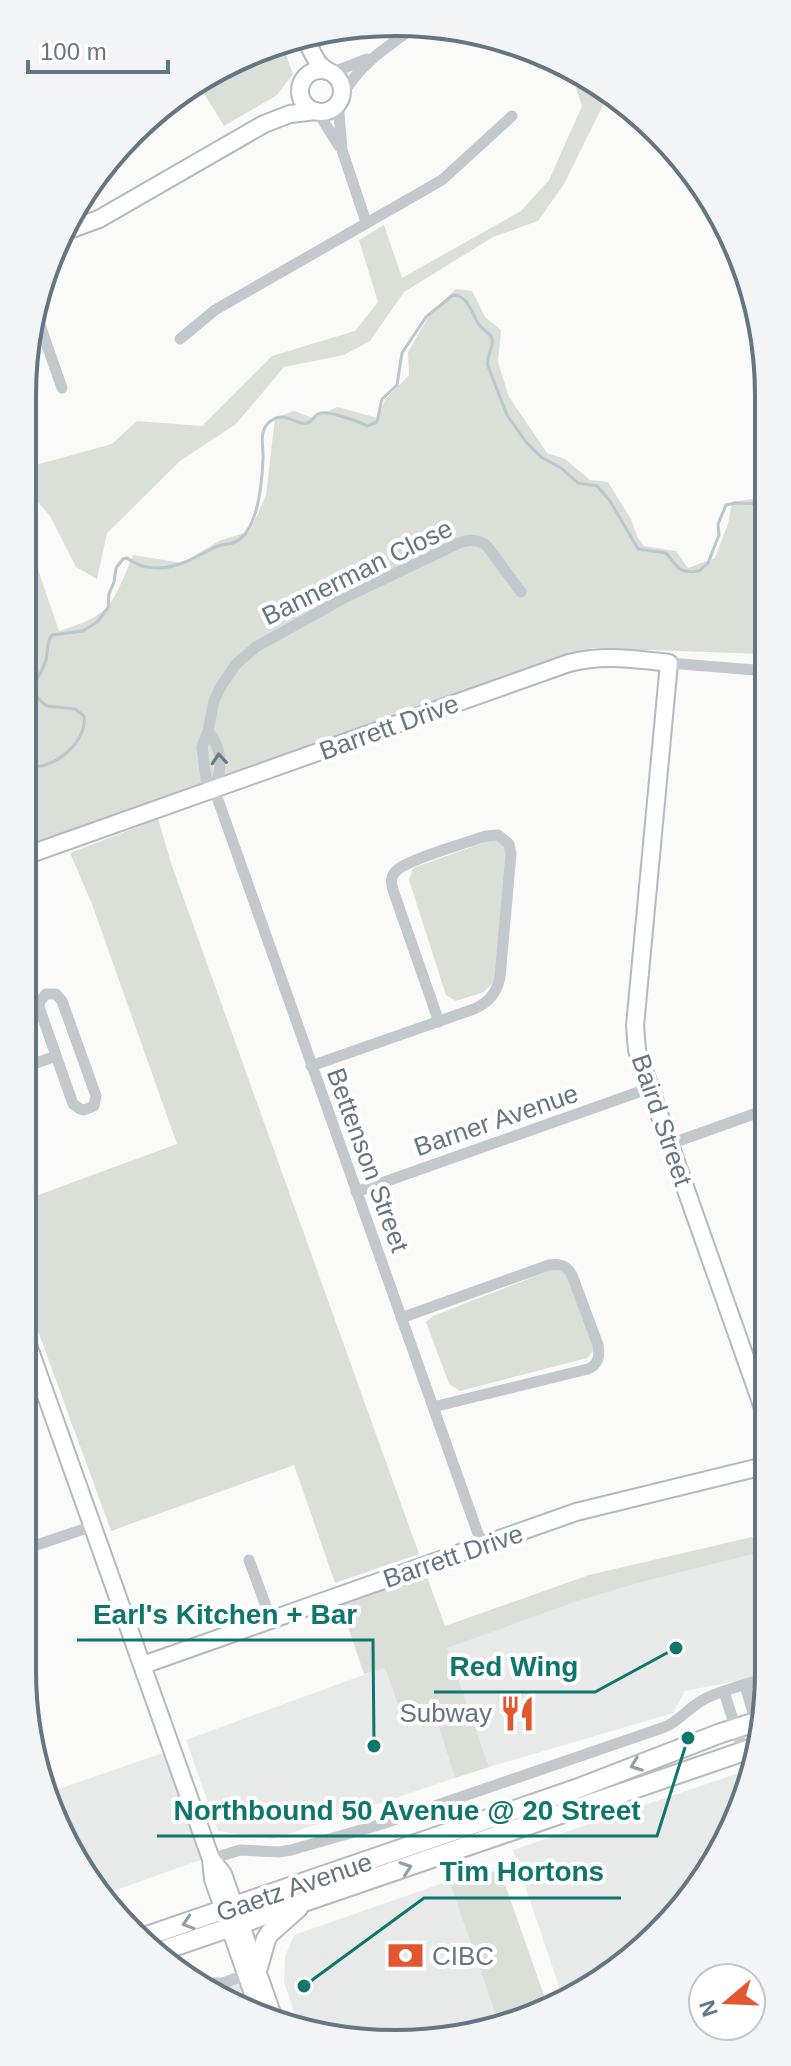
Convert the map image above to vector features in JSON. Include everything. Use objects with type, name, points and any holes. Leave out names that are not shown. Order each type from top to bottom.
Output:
[{"type":"main road","name":"Gaetz Avenue","points":[[167,1948],[232,1917],[736,1729],[750,1728]]},
{"type":"main road","name":"Gaetz Avenue","points":[[152,1935],[305,1902],[746,1750]]},
{"type":"main road","points":[[252,1973],[270,1933],[305,1902]]},
{"type":"street","points":[[78,227],[99,219],[264,124],[290,114],[327,111],[340,99],[349,82],[375,56],[402,36]]},
{"type":"street","points":[[307,47],[318,63],[339,81],[342,150]]},
{"type":"street","points":[[303,48],[301,96],[305,105],[316,111],[342,150],[366,222]]},
{"type":"street","points":[[264,124],[285,106],[314,71],[329,72],[375,56]]},
{"type":"street","points":[[180,339],[215,310],[442,180],[512,116]]},
{"type":"street","points":[[42,331],[62,388]]},
{"type":"street","name":"Bannerman Close","points":[[208,731],[214,701],[221,686],[236,664],[256,647],[353,593],[459,543],[471,540],[483,543],[521,592]]},
{"type":"street","name":"Barrett Drive","points":[[36,852],[569,663],[608,657],[755,670]]},
{"type":"street","name":"Baird Street","points":[[669,663],[635,1026],[637,1050],[755,1385]]},
{"type":"street","name":"Bettenson Street","points":[[208,731],[202,747],[206,779],[214,789],[482,1545]]},
{"type":"street","points":[[311,1066],[439,1022],[482,1005],[493,995],[499,984],[511,854],[509,844],[498,835],[486,836],[407,863],[391,879],[439,1022]]},
{"type":"street","points":[[46,994],[56,994],[62,1001],[96,1096],[94,1106],[84,1110],[73,1104],[56,1056],[39,1007],[46,994]]},
{"type":"street","points":[[36,1063],[56,1056]]},
{"type":"street","name":"Barner Avenue","points":[[356,1192],[650,1088]]},
{"type":"street","points":[[670,1144],[755,1114]]},
{"type":"street","points":[[401,1318],[559,1264],[567,1267],[572,1275],[593,1331],[599,1356],[592,1367],[433,1407]]},
{"type":"street","points":[[36,1367],[211,1859],[223,1874],[232,1917],[252,1973],[269,2007]]},
{"type":"street","name":"Barrett Drive","points":[[143,1665],[596,1506],[755,1468]]},
{"type":"street","points":[[36,1545],[93,1526]]},
{"type":"street","points":[[249,1560],[271,1620]]},
{"type":"street","points":[[211,1859],[240,1850],[291,1850],[382,1824],[665,1727],[675,1723],[702,1701],[754,1683]]},
{"type":"street","points":[[745,1685],[753,1707]]},
{"type":"street","points":[[724,1692],[736,1729],[747,1744]]},
{"type":"street","points":[[218,1983],[252,1973]]},
{"type":"street","points":[[252,1973],[257,2003]]},
{"type":"shaded area","points":[[285,53],[293,74],[277,95],[224,126],[203,92],[236,73]]},
{"type":"shaded area","points":[[575,84],[604,103],[564,184],[538,221],[493,237],[404,292],[370,341],[344,355],[284,367],[236,424],[180,461],[107,533],[97,579],[76,567],[50,516],[36,500],[36,465],[112,444],[137,421],[202,426],[272,356],[355,331],[378,302],[359,240],[384,225],[402,278],[521,211],[549,180],[582,106]]},
{"type":"shaded area","points":[[456,289],[472,291],[485,317],[501,330],[498,362],[509,397],[547,453],[565,459],[590,480],[608,482],[644,546],[676,551],[688,568],[715,558],[728,524],[732,502],[755,499],[755,654],[593,648],[568,653],[36,843],[36,564],[59,631],[102,612],[121,583],[133,555],[182,563],[219,541],[250,531],[266,495],[275,418],[294,411],[313,418],[337,407],[378,418],[385,400],[409,375],[408,352],[430,314]]},
{"type":"shaded area","points":[[158,819],[172,866],[419,1554],[335,1583],[294,1465],[111,1531],[36,1325],[36,1196],[177,1144],[92,904],[70,853]]},
{"type":"shaded area","points":[[491,840],[506,842],[511,850],[499,976],[484,992],[456,1001],[446,995],[409,880],[413,868]]},
{"type":"shaded area","points":[[554,1269],[569,1273],[597,1347],[587,1358],[460,1391],[449,1384],[426,1322],[433,1316]]},
{"type":"shaded area","points":[[755,1536],[755,1554],[578,1601],[447,1648],[489,1767],[455,1778],[434,1712],[405,1723],[385,1668],[364,1674],[341,1606],[426,1574],[445,1626],[589,1575]]},
{"type":"shaded area","points":[[755,1554],[755,1678],[685,1691],[673,1713],[489,1767],[446,1648],[631,1585]]},
{"type":"shaded area","points":[[385,1667],[434,1712],[455,1778],[273,1839],[218,1831],[186,1740]]},
{"type":"shaded area","points":[[166,1752],[206,1858],[112,1891],[73,1830],[56,1790]]},
{"type":"shaded area","points":[[740,1772],[718,1830],[666,1908],[614,1956],[560,1990],[513,1850]]},
{"type":"shaded area","points":[[500,1870],[545,1998],[496,2016],[449,1881]]},
{"type":"shaded area","points":[[449,1881],[496,2016],[442,2027],[396,2030],[349,2027],[295,2016],[284,1982],[285,1957],[294,1935]]},
{"type":"shaded area","points":[[247,1975],[256,2002],[236,1993],[213,1980]]},
{"type":"waterway","points":[[36,682],[46,660],[52,635],[83,631],[97,622],[108,608],[116,568],[123,559],[147,567],[170,567],[240,539],[251,524],[258,502],[263,469],[263,433],[272,420],[282,417],[307,423],[325,413],[367,426],[377,422],[382,399],[397,385],[402,353],[426,317],[453,295],[467,302],[480,326],[491,336],[488,366],[507,415],[526,442],[541,457],[561,468],[578,483],[597,486],[610,501],[638,549],[666,553],[682,570],[699,571],[708,563],[726,505],[755,504]]},
{"type":"waterway","points":[[36,695],[47,706],[75,709],[84,716],[84,727],[80,737],[64,755],[36,767]]},
{"type":"place","name":"Red Wing","points":[[676,1648]]},
{"type":"place","name":"Subway","points":[[518,1713]]},
{"type":"place","name":"Northbound 50 Avenue @ 20 Street","points":[[688,1738]]},
{"type":"place","name":"Earl's Kitchen + Bar","points":[[374,1746]]},
{"type":"place","name":"CIBC","points":[[406,1956]]},
{"type":"place","name":"Tim Hortons","points":[[304,1986]]}]
